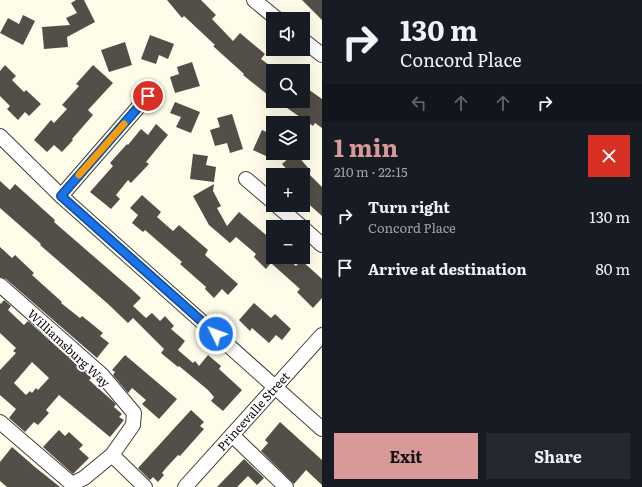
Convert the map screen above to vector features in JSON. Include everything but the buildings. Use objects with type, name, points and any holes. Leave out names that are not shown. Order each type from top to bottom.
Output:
[{"type":"street","points":[[254,0],[269,12]]},
{"type":"street","points":[[310,46],[322,56]]},
{"type":"street","points":[[61,196],[148,96]]},
{"type":"street","points":[[0,136],[61,196],[322,429]]},
{"type":"street","points":[[246,179],[266,196]]},
{"type":"street","points":[[284,212],[293,220]]},
{"type":"street","points":[[310,234],[322,244]]},
{"type":"street","name":"Williamsburg Way","points":[[0,285],[102,375],[134,413],[133,425],[112,455],[72,486]]},
{"type":"street","name":"Princevalle Street","points":[[185,487],[322,335]]},
{"type":"street","points":[[0,422],[72,486]]},
{"type":"street","points":[[232,435],[286,487]]},
{"type":"street","points":[[112,455],[145,487]]},
{"type":"slow traffic","points":[[79,175],[124,124]]},
{"type":"route","points":[[148,96],[61,196],[216,334]]}]
